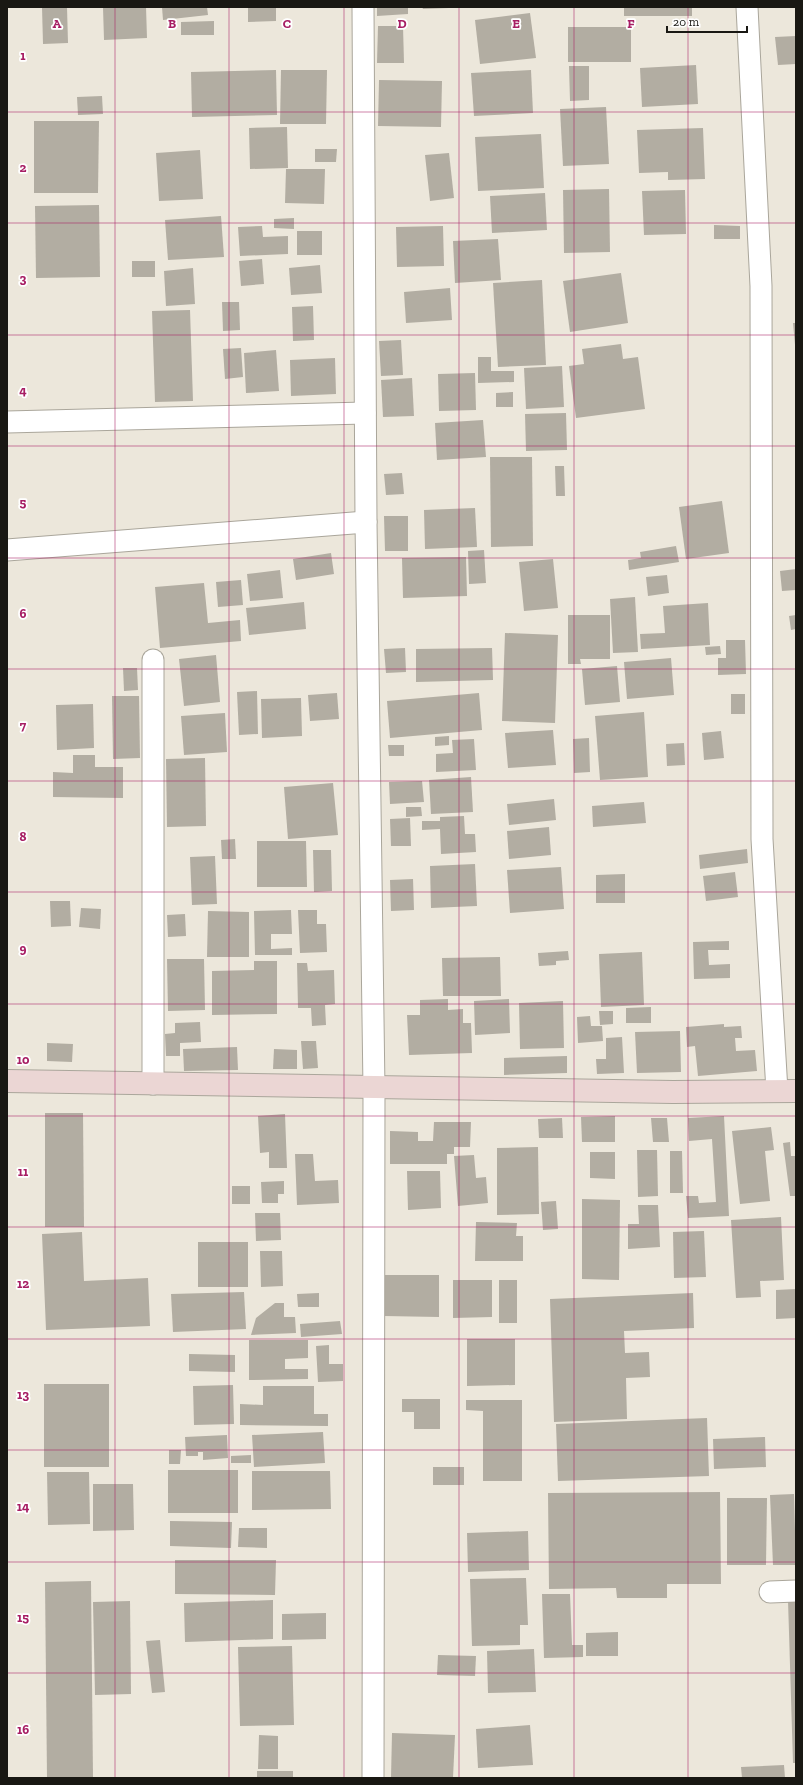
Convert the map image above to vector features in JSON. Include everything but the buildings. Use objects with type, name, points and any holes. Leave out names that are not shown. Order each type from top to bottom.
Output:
[{"type":"street","points":[[363,7],[366,522],[374,1089],[373,1778]]},
{"type":"street","points":[[7,1082],[374,1089],[673,1092],[787,1091],[762,839],[761,286],[747,7]]},
{"type":"street","points":[[7,422],[365,413]]},
{"type":"street","points":[[7,550],[366,522]]},
{"type":"street","points":[[153,660],[154,1084]]},
{"type":"street","points":[[770,1592],[796,1591]]}]
